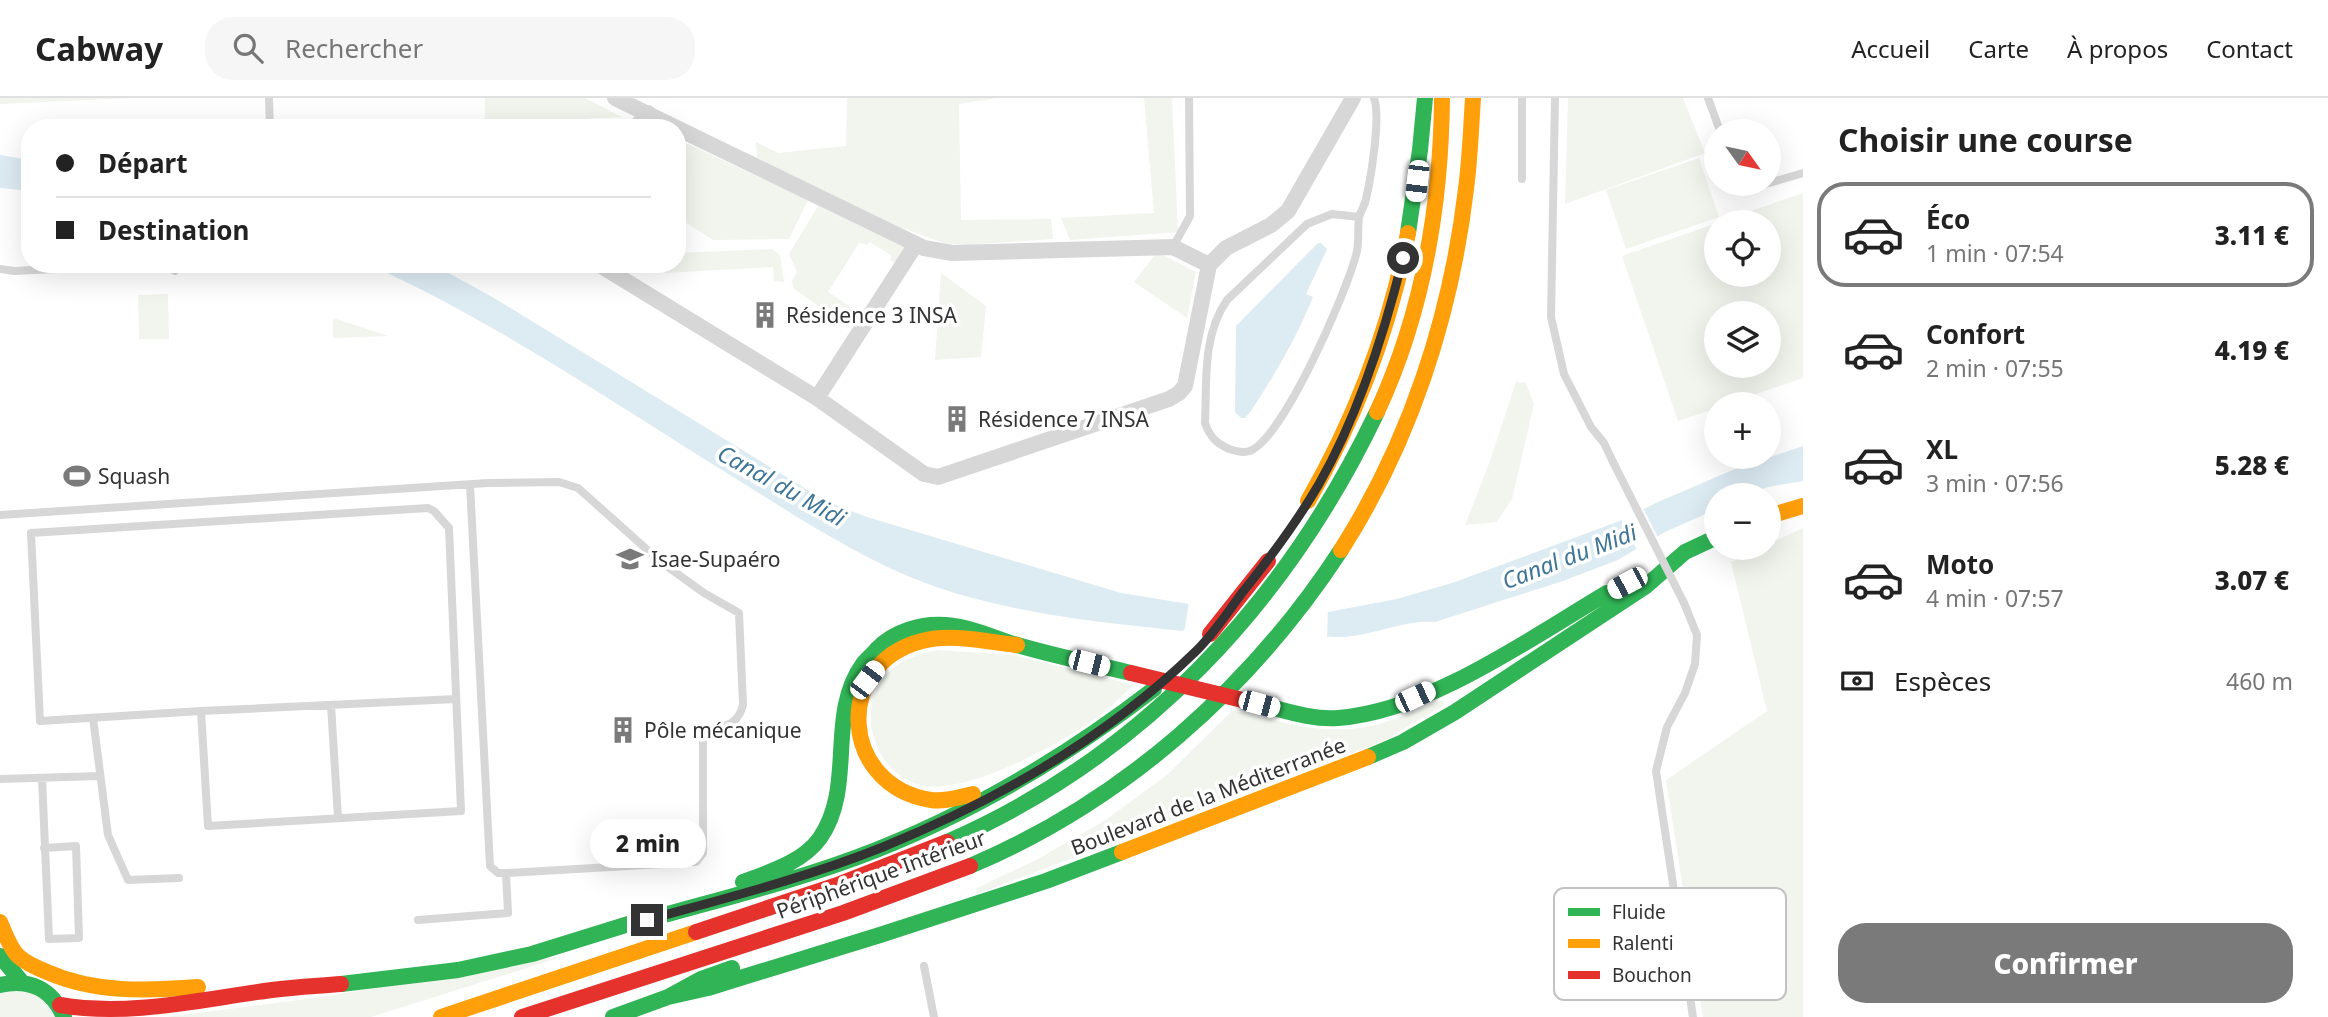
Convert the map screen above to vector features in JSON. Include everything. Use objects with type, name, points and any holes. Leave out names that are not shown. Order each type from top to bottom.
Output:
[{"type":"main road","points":[[1299,515],[1320,482],[1358,402],[1389,315],[1415,200],[1424,98]]},
{"type":"main road","points":[[441,1017],[827,889],[960,836],[1023,804],[1084,766],[1133,731],[1168,700],[1252,614],[1280,576],[1348,471],[1376,414],[1405,341],[1421,285],[1435,208],[1441,152],[1442,98]]},
{"type":"main road","name":"Périphérique Intérieur","points":[[522,1017],[910,890],[983,862],[1055,825],[1122,783],[1161,753],[1220,700],[1296,615],[1337,557],[1366,513],[1407,427],[1429,365],[1450,289],[1465,209],[1473,98]]},
{"type":"main road","points":[[1781,512],[1803,506]]},
{"type":"main road","name":"Boulevard de la Méditerranée","points":[[668,997],[708,988],[1046,881],[1374,755],[1403,742],[1455,712],[1646,586],[1685,552],[1704,543]]},
{"type":"main road","points":[[0,985],[21,981],[44,989],[62,1011],[88,1011],[166,1007],[272,989],[358,983],[458,970],[532,954],[789,879],[883,846],[976,803],[1085,739],[1128,710],[1198,649],[1278,548]]},
{"type":"main road","points":[[647,920],[796,859],[820,838],[832,816],[839,790],[843,718],[854,676],[870,653],[890,638],[909,629],[936,625],[974,631],[1017,645],[1296,713],[1337,718],[1360,715],[1395,705],[1441,685],[1685,552]]},
{"type":"main road","points":[[1012,783],[951,800],[917,798],[898,790],[882,779],[860,746],[858,702],[867,680],[880,663],[898,650],[919,642],[941,639],[1017,645]]},
{"type":"main road","points":[[613,1017],[668,997],[701,979],[877,915],[910,890]]},
{"type":"main road","points":[[0,922],[7,941],[17,955],[48,972],[92,987],[118,991],[233,985],[272,989]]},
{"type":"main road","points":[[0,956],[21,981]]},
{"type":"street","points":[[615,98],[660,119]]},
{"type":"street","points":[[613,273],[817,398],[923,474],[938,477],[1169,400],[1179,393],[1185,386],[1209,265],[1226,248],[1271,225],[1288,211],[1353,98]]},
{"type":"street","points":[[643,119],[648,113]]},
{"type":"street","points":[[686,132],[916,244],[953,253],[1173,247],[1209,265]]},
{"type":"street","points":[[817,398],[916,244]]},
{"type":"lane","points":[[270,98],[270,119]]},
{"type":"lane","points":[[1173,247],[1190,216],[1189,98]]},
{"type":"lane","points":[[1359,217],[1332,214],[1307,224],[1227,300],[1217,315],[1210,333],[1205,423],[1209,435],[1219,444],[1236,452],[1250,451],[1264,440],[1278,422],[1308,371],[1327,329],[1355,259],[1360,239],[1359,217],[1366,200],[1377,117],[1374,98]]},
{"type":"lane","points":[[1522,98],[1522,179]]},
{"type":"lane","points":[[1555,98],[1550,317],[1564,374],[1591,427],[1604,443],[1684,603],[1697,635],[1695,664],[1685,693],[1667,727],[1656,771],[1674,888]]},
{"type":"lane","points":[[1709,98],[1716,119]]},
{"type":"lane","points":[[1782,179],[1803,173]]},
{"type":"lane","points":[[0,269],[21,271]]},
{"type":"lane","points":[[2,514],[470,485],[559,482],[578,488],[661,562],[704,593],[739,613],[743,705],[735,722],[705,735],[703,741],[703,853],[696,862],[506,873],[498,873],[490,866],[470,485]]},
{"type":"lane","points":[[201,711],[208,826],[461,811],[449,528],[435,511],[428,508],[31,533],[40,721],[201,711],[456,699]]},
{"type":"lane","points":[[331,705],[338,818]]},
{"type":"lane","points":[[93,718],[108,835],[128,880],[178,878]]},
{"type":"lane","points":[[0,779],[100,776]]},
{"type":"lane","points":[[42,778],[44,848],[50,939],[79,938],[76,846],[44,848]]},
{"type":"lane","points":[[418,920],[508,913],[506,873]]},
{"type":"lane","points":[[924,967],[934,1017]]},
{"type":"shaded area","points":[[0,98],[130,98],[0,104]]},
{"type":"shaded area","points":[[485,98],[585,98],[622,117],[583,119],[485,119]]},
{"type":"shaded area","points":[[847,98],[997,98],[959,104],[961,220],[1051,219],[1053,239],[964,245],[944,243],[897,226],[757,158],[756,142],[778,153],[846,146]]},
{"type":"shaded area","points":[[1144,98],[1172,98],[1178,232],[1070,240],[1061,218],[1154,213]]},
{"type":"shaded area","points":[[1568,98],[1683,98],[1704,153],[1565,204]]},
{"type":"shaded area","points":[[686,143],[808,200],[789,239],[713,240],[686,223]]},
{"type":"shaded area","points":[[1699,158],[1704,173],[1704,196],[1712,196],[1717,210],[1704,210],[1704,222],[1626,249],[1606,190]]},
{"type":"shaded area","points":[[1803,193],[1803,378],[1762,392],[1704,392],[1704,412],[1678,421],[1622,256],[1704,228],[1704,287],[1781,287],[1781,210],[1754,210]]},
{"type":"shaded area","points":[[818,206],[905,248],[895,263],[890,260],[892,256],[870,242],[867,245],[859,243],[828,292],[852,308],[841,322],[793,288],[792,281],[797,272],[789,254]]},
{"type":"shaded area","points":[[772,249],[780,255],[784,282],[774,281],[773,267],[686,272],[686,253]]},
{"type":"shaded area","points":[[1157,252],[1196,272],[1187,318],[1134,282]]},
{"type":"shaded area","points":[[941,273],[986,306],[981,357],[935,360]]},
{"type":"shaded area","points":[[168,294],[169,339],[139,339],[138,295]]},
{"type":"shaded area","points":[[333,318],[388,336],[333,338]]},
{"type":"shaded area","points":[[1516,382],[1526,383],[1534,404],[1512,499],[1497,522],[1465,525],[1490,461]]},
{"type":"shaded area","points":[[1803,528],[1803,1017],[1703,1017],[1700,1000],[1786,1000],[1786,888],[1683,888],[1666,780],[1767,711],[1731,562],[1781,560],[1781,538]]},
{"type":"shaded area","points":[[936,650],[1013,655],[1134,685],[1086,725],[1017,763],[967,782],[926,786],[908,780],[893,769],[881,755],[874,738],[871,719],[873,701],[880,684],[892,669],[907,659]]},
{"type":"shaded area","points":[[1443,700],[1444,705],[1384,741],[977,894],[977,888],[1036,860],[1104,821],[1167,775],[1233,710],[1299,726],[1349,729],[1385,722]]},
{"type":"shaded area","points":[[568,955],[371,1017],[166,1017],[322,997]]},
{"type":"shaded area","points":[[10,990],[37,994],[56,1017],[0,1017],[0,994]]},
{"type":"water","points":[[0,155],[21,158],[21,190],[0,188]]},
{"type":"water","points":[[1318,243],[1327,249],[1306,294],[1313,297],[1292,342],[1268,383],[1251,411],[1245,418],[1241,418],[1235,412],[1236,326]]},
{"type":"water","name":"Canal du Midi","points":[[387,273],[448,273],[838,506],[1121,593],[1189,604],[1328,612],[1397,599],[1455,582],[1617,522],[1735,469],[1781,469],[1781,453],[1803,446],[1803,481],[1781,485],[1704,483],[1704,515],[1665,532],[1618,560],[1563,581],[1435,622],[1410,623],[1346,637],[1183,631],[1109,623],[999,605],[928,584],[894,570],[834,539],[602,394],[464,312]]},
{"type":"pier","points":[[1642,506],[1659,540],[1638,552],[1620,517]]},
{"type":"pier","points":[[1189,601],[1328,608],[1327,639],[1184,634]]},
{"type":"traffic: fast","points":[[1408,233],[1425,98]]},
{"type":"traffic: fast","points":[[947,842],[1018,807],[1084,766],[1145,719],[1201,667],[1252,610],[1299,548],[1340,482],[1377,412]]},
{"type":"traffic: fast","points":[[1368,757],[1403,742],[1455,712],[1646,586],[1685,552],[1704,543]]},
{"type":"traffic: fast","points":[[970,866],[1026,840],[1079,809],[1179,736],[1224,694],[1266,649],[1305,601],[1341,550]]},
{"type":"traffic: fast","points":[[1259,704],[1318,718],[1338,718],[1372,713],[1407,702],[1442,688],[1512,651],[1607,593]]},
{"type":"traffic: fast","points":[[743,882],[795,860],[805,854],[820,838],[831,818],[837,796],[846,705],[852,684],[865,662],[892,637],[918,627],[955,626],[1031,649],[1131,673]]},
{"type":"traffic: fast","points":[[647,920],[829,867],[934,825],[1048,763],[1154,689]]},
{"type":"traffic: fast","points":[[613,1017],[668,997],[708,988],[880,935],[1046,881],[1122,852]]},
{"type":"traffic: fast","points":[[341,984],[458,970],[532,954],[664,913]]},
{"type":"traffic: fast","points":[[0,956],[21,981]]},
{"type":"traffic: fast","points":[[668,997],[701,979],[732,968]]},
{"type":"traffic: fast","points":[[0,985],[21,983],[39,988],[53,999],[64,1017]]},
{"type":"traffic: slow","points":[[1377,412],[1393,375],[1418,298],[1438,179],[1442,98]]},
{"type":"traffic: slow","points":[[1341,550],[1388,466],[1424,377],[1438,331],[1459,237],[1473,98]]},
{"type":"traffic: slow","points":[[1308,501],[1341,437],[1369,372],[1392,304],[1408,233]]},
{"type":"traffic: slow","points":[[1781,512],[1803,506]]},
{"type":"traffic: slow","points":[[973,794],[947,800],[931,800],[901,790],[879,772],[864,750],[859,724],[861,698],[873,674],[893,654],[922,641],[957,638],[1017,645]]},
{"type":"traffic: slow","points":[[1122,852],[1368,757]]},
{"type":"traffic: slow","points":[[0,922],[18,956],[65,979],[121,989],[198,987]]},
{"type":"traffic: slow","points":[[441,1017],[696,932]]},
{"type":"traffic: jam","points":[[1210,634],[1268,561]]},
{"type":"traffic: jam","points":[[1131,673],[1259,704]]},
{"type":"traffic: jam","points":[[696,932],[840,884],[947,842]]},
{"type":"traffic: jam","points":[[522,1017],[843,913],[970,866]]},
{"type":"traffic: jam","points":[[60,1005],[139,1008],[281,989],[341,984]]},
{"type":"place","name":"Résidence 3 INSA","points":[[765,315]]},
{"type":"place","name":"Résidence 7 INSA","points":[[957,419]]},
{"type":"place","name":"Squash","points":[[77,476]]},
{"type":"place","name":"Isae-Supaéro","points":[[630,559]]},
{"type":"place","name":"Pôle mécanique","points":[[623,730]]},
{"type":"route","points":[[647,920],[789,879],[883,846],[929,825],[976,803],[1063,754],[1128,710],[1166,679],[1198,649],[1278,548],[1320,482],[1358,402],[1389,315],[1403,258]]}]
